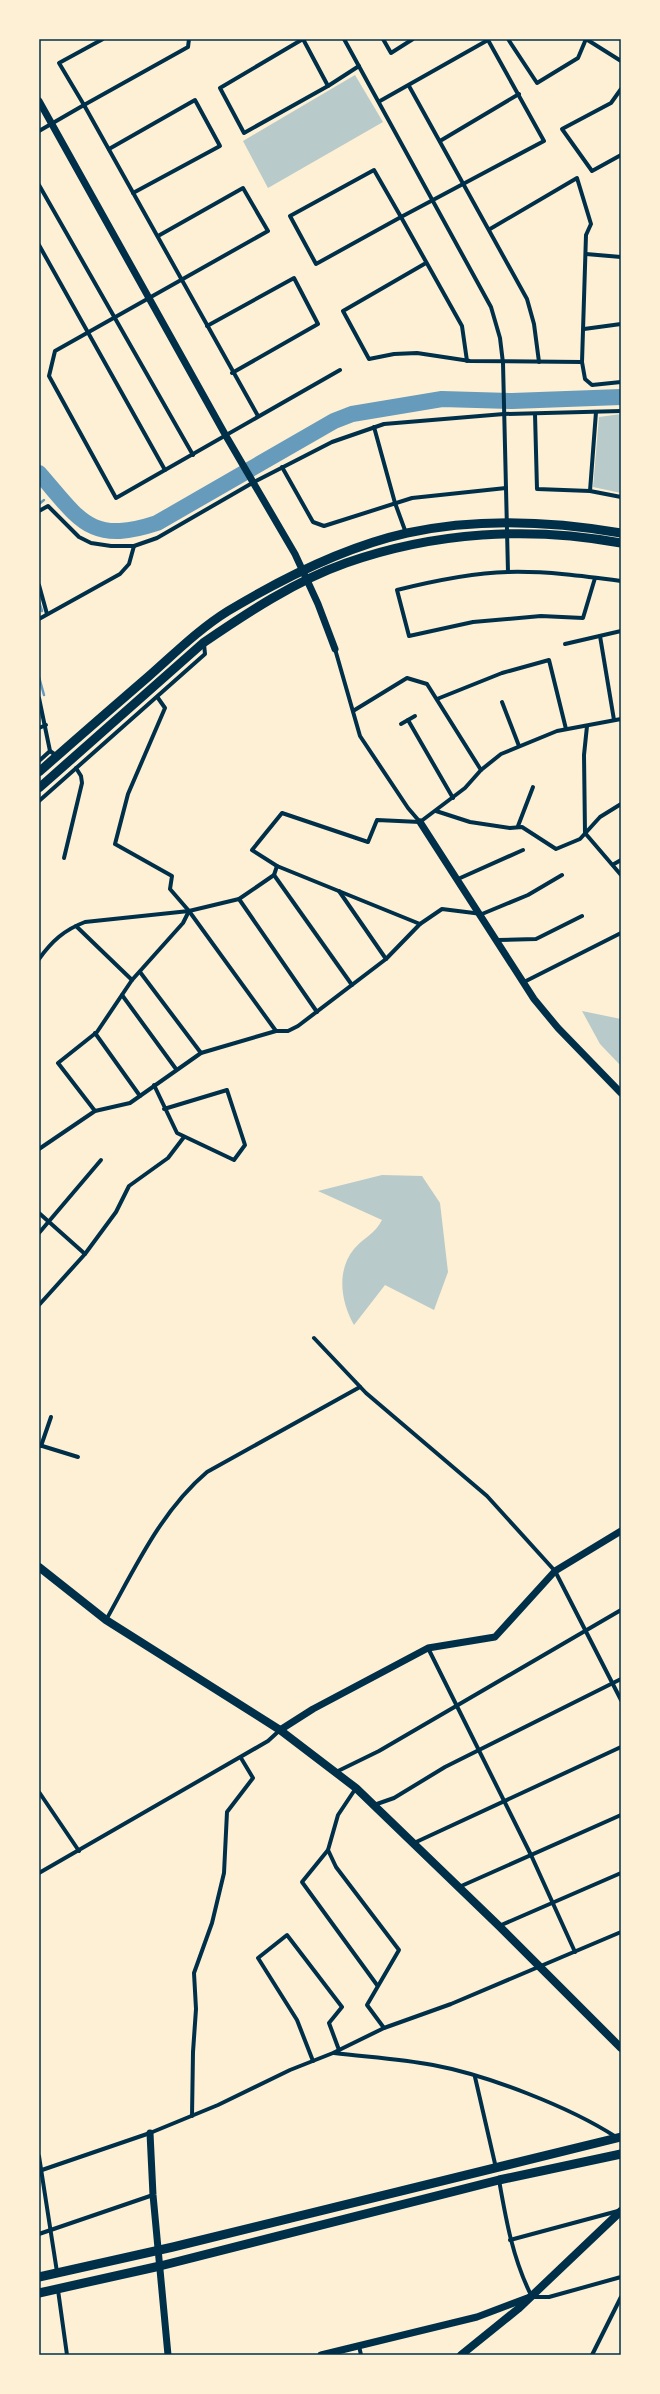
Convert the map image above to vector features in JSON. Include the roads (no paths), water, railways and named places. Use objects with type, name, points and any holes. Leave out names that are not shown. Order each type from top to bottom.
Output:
[{"type":"highway","points":[[39,772],[53,754],[192,638],[228,612],[303,570],[340,555],[406,534],[449,527],[507,523],[566,524],[621,533]]},
{"type":"highway","points":[[39,788],[203,643],[232,623],[308,580],[346,564],[411,544],[507,533],[570,536],[621,543]]},
{"type":"highway","points":[[39,2277],[58,2274],[158,2250],[619,2137]]},
{"type":"highway","points":[[39,2293],[58,2290],[160,2266],[499,2180],[621,2154]]},
{"type":"main road","points":[[39,1567],[106,1620],[280,1730],[356,1788],[499,1926],[621,2048]]},
{"type":"main road","points":[[460,2355],[532,2297],[621,2211]]},
{"type":"street","points":[[103,39],[60,63],[158,236],[232,373],[258,416]]},
{"type":"street","points":[[39,131],[188,47],[189,39]]},
{"type":"street","points":[[328,86],[303,39],[220,88],[244,133],[328,86],[359,66]]},
{"type":"street","points":[[344,39],[380,101],[491,306],[500,338],[503,362],[508,572]]},
{"type":"street","points":[[383,39],[391,53],[413,39]]},
{"type":"street","points":[[508,39],[537,83],[578,58],[586,39],[621,61]]},
{"type":"street","points":[[380,101],[409,86],[488,40],[544,141],[463,182],[434,200],[400,217],[316,264],[290,216],[374,170],[400,217],[462,326],[467,361]]},
{"type":"street","points":[[409,86],[490,229],[527,299],[534,324],[538,362]]},
{"type":"street","points":[[621,89],[611,103],[562,129],[592,171],[621,155]]},
{"type":"street","points":[[440,141],[519,94]]},
{"type":"street","points":[[109,149],[195,100],[220,146],[133,193]]},
{"type":"street","points":[[39,101],[226,436],[253,480],[303,570],[335,649],[360,736],[482,914],[524,982],[554,1023],[621,1093]]},
{"type":"street","points":[[490,229],[577,178],[591,221],[586,235],[582,362],[588,383],[592,385],[621,382]]},
{"type":"street","points":[[39,186],[40,191],[192,455]]},
{"type":"street","points":[[158,236],[243,188],[268,231],[55,351],[49,376],[116,498],[340,370]]},
{"type":"street","points":[[39,246],[165,470]]},
{"type":"street","points":[[586,254],[621,257]]},
{"type":"street","points":[[426,263],[343,311],[369,359],[394,354],[417,353],[467,361],[582,362]]},
{"type":"street","points":[[207,326],[294,278],[318,324],[232,373]]},
{"type":"street","points":[[584,329],[621,324]]},
{"type":"street","points":[[39,511],[48,506],[52,508],[67,526],[90,543],[110,546],[134,546],[157,538],[253,480],[332,442],[374,427],[400,421],[504,414],[621,411]]},
{"type":"street","points":[[590,491],[596,412]]},
{"type":"street","points":[[535,414],[537,489],[590,491],[621,497]]},
{"type":"street","points":[[374,427],[395,503],[406,534]]},
{"type":"street","points":[[282,467],[314,522],[318,525],[330,525],[412,498],[506,488]]},
{"type":"street","points":[[39,619],[120,574],[129,564],[134,546]]},
{"type":"street","points":[[595,578],[583,618],[541,616],[473,622],[409,636],[397,590],[444,579],[508,572],[595,578],[621,581]]},
{"type":"street","points":[[39,585],[47,614]]},
{"type":"street","points":[[565,644],[621,631]]},
{"type":"street","points":[[600,636],[614,720]]},
{"type":"street","points":[[39,802],[76,768],[158,698],[205,654],[203,643]]},
{"type":"street","points":[[437,699],[502,673],[549,660],[566,729]]},
{"type":"street","points":[[353,711],[407,678],[427,684],[481,770]]},
{"type":"street","points":[[39,698],[53,754],[39,760]]},
{"type":"street","points":[[158,698],[166,708],[128,794],[115,844],[169,872],[172,876],[170,889],[189,911],[276,1031]]},
{"type":"street","points":[[502,702],[519,746]]},
{"type":"street","points":[[401,724],[415,716]]},
{"type":"street","points":[[420,924],[277,866],[252,850],[282,813],[368,842],[378,820],[420,822],[453,798],[481,770],[501,754],[566,729],[621,719]]},
{"type":"street","points":[[408,720],[453,798]]},
{"type":"street","points":[[39,728],[46,725]]},
{"type":"street","points":[[587,726],[584,755],[585,834],[614,864],[621,875]]},
{"type":"street","points":[[64,858],[82,783],[81,776],[76,768]]},
{"type":"street","points":[[518,826],[533,787]]},
{"type":"street","points":[[436,811],[470,822],[510,828],[518,826],[556,849],[574,842],[585,834],[600,817],[621,804]]},
{"type":"street","points":[[458,879],[523,850]]},
{"type":"street","points":[[614,864],[621,860]]},
{"type":"street","points":[[39,959],[60,934],[85,922],[189,911],[239,899],[274,875],[277,866]]},
{"type":"street","points":[[274,875],[352,985]]},
{"type":"street","points":[[39,1149],[95,1111],[130,1103],[176,1069],[201,1053],[276,1031],[288,1031],[317,1012],[386,959],[420,924],[442,909],[482,914],[528,895],[562,875]]},
{"type":"street","points":[[338,891],[386,959]]},
{"type":"street","points":[[239,899],[317,1012]]},
{"type":"street","points":[[95,1111],[58,1063],[95,1033],[132,980],[183,923],[189,911]]},
{"type":"street","points":[[498,940],[536,939],[582,916]]},
{"type":"street","points":[[76,926],[132,980]]},
{"type":"street","points":[[524,982],[621,933]]},
{"type":"street","points":[[140,972],[201,1053]]},
{"type":"street","points":[[122,995],[176,1069]]},
{"type":"street","points":[[95,1033],[140,1096]]},
{"type":"street","points":[[154,1085],[164,1109],[177,1133],[234,1160],[245,1145],[227,1090],[164,1109]]},
{"type":"street","points":[[39,1304],[85,1254],[116,1212],[129,1186],[168,1158],[184,1137]]},
{"type":"street","points":[[39,1233],[101,1160]]},
{"type":"street","points":[[39,1213],[85,1254]]},
{"type":"street","points":[[314,1338],[360,1387],[482,1491],[555,1572],[621,1700]]},
{"type":"street","points":[[106,1620],[162,1522],[190,1486],[207,1472],[360,1387]]},
{"type":"street","points":[[51,1417],[40,1446],[78,1457]]},
{"type":"street","points":[[39,1873],[268,1742],[280,1730],[313,1709],[428,1648],[495,1637],[555,1572],[621,1531]]},
{"type":"street","points":[[336,1772],[379,1752],[621,1610]]},
{"type":"street","points":[[428,1648],[458,1705],[478,1750],[531,1855],[575,1952]]},
{"type":"street","points":[[374,1806],[394,1798],[478,1750],[621,1679]]},
{"type":"street","points":[[413,1843],[621,1747]]},
{"type":"street","points":[[192,2116],[193,2052],[196,2009],[194,1974],[198,1957],[212,1923],[224,1873],[227,1812],[253,1778],[241,1758]]},
{"type":"street","points":[[356,1788],[338,1815],[328,1850],[302,1882],[377,1985]]},
{"type":"street","points":[[39,1792],[79,1851]]},
{"type":"street","points":[[459,1887],[621,1815]]},
{"type":"street","points":[[328,1850],[336,1867],[399,1950],[366,2005],[384,2028]]},
{"type":"street","points":[[499,1926],[621,1873]]},
{"type":"street","points":[[41,2170],[150,2133],[192,2116],[333,2053],[384,2028],[451,2004],[621,1932]]},
{"type":"street","points":[[313,2061],[297,2020],[258,1958],[287,1935],[342,2007],[329,2023],[339,2050]]},
{"type":"street","points":[[333,2053],[434,2065],[511,2087],[619,2137]]},
{"type":"street","points":[[474,2077],[496,2168]]},
{"type":"street","points":[[150,2133],[153,2195],[168,2355]]},
{"type":"street","points":[[39,2156],[58,2274]]},
{"type":"street","points":[[499,2180],[510,2240],[524,2281],[532,2297]]},
{"type":"street","points":[[39,2234],[153,2195]]},
{"type":"street","points":[[510,2240],[621,2211]]},
{"type":"street","points":[[321,2355],[477,2317],[532,2297],[549,2297],[621,2277]]},
{"type":"street","points":[[58,2290],[67,2355]]},
{"type":"street","points":[[592,2355],[621,2296]]},
{"type":"street","points":[[359,2346],[361,2355]]},
{"type":"waterway","points":[[39,473],[65,504],[88,524],[101,529],[116,531],[134,529],[157,523],[334,421],[352,414],[442,399],[512,401],[621,397]]},
{"type":"waterway","points":[[39,504],[44,500]]},
{"type":"waterway","points":[[39,602],[42,611]]},
{"type":"waterway","points":[[39,677],[44,695]]}]
